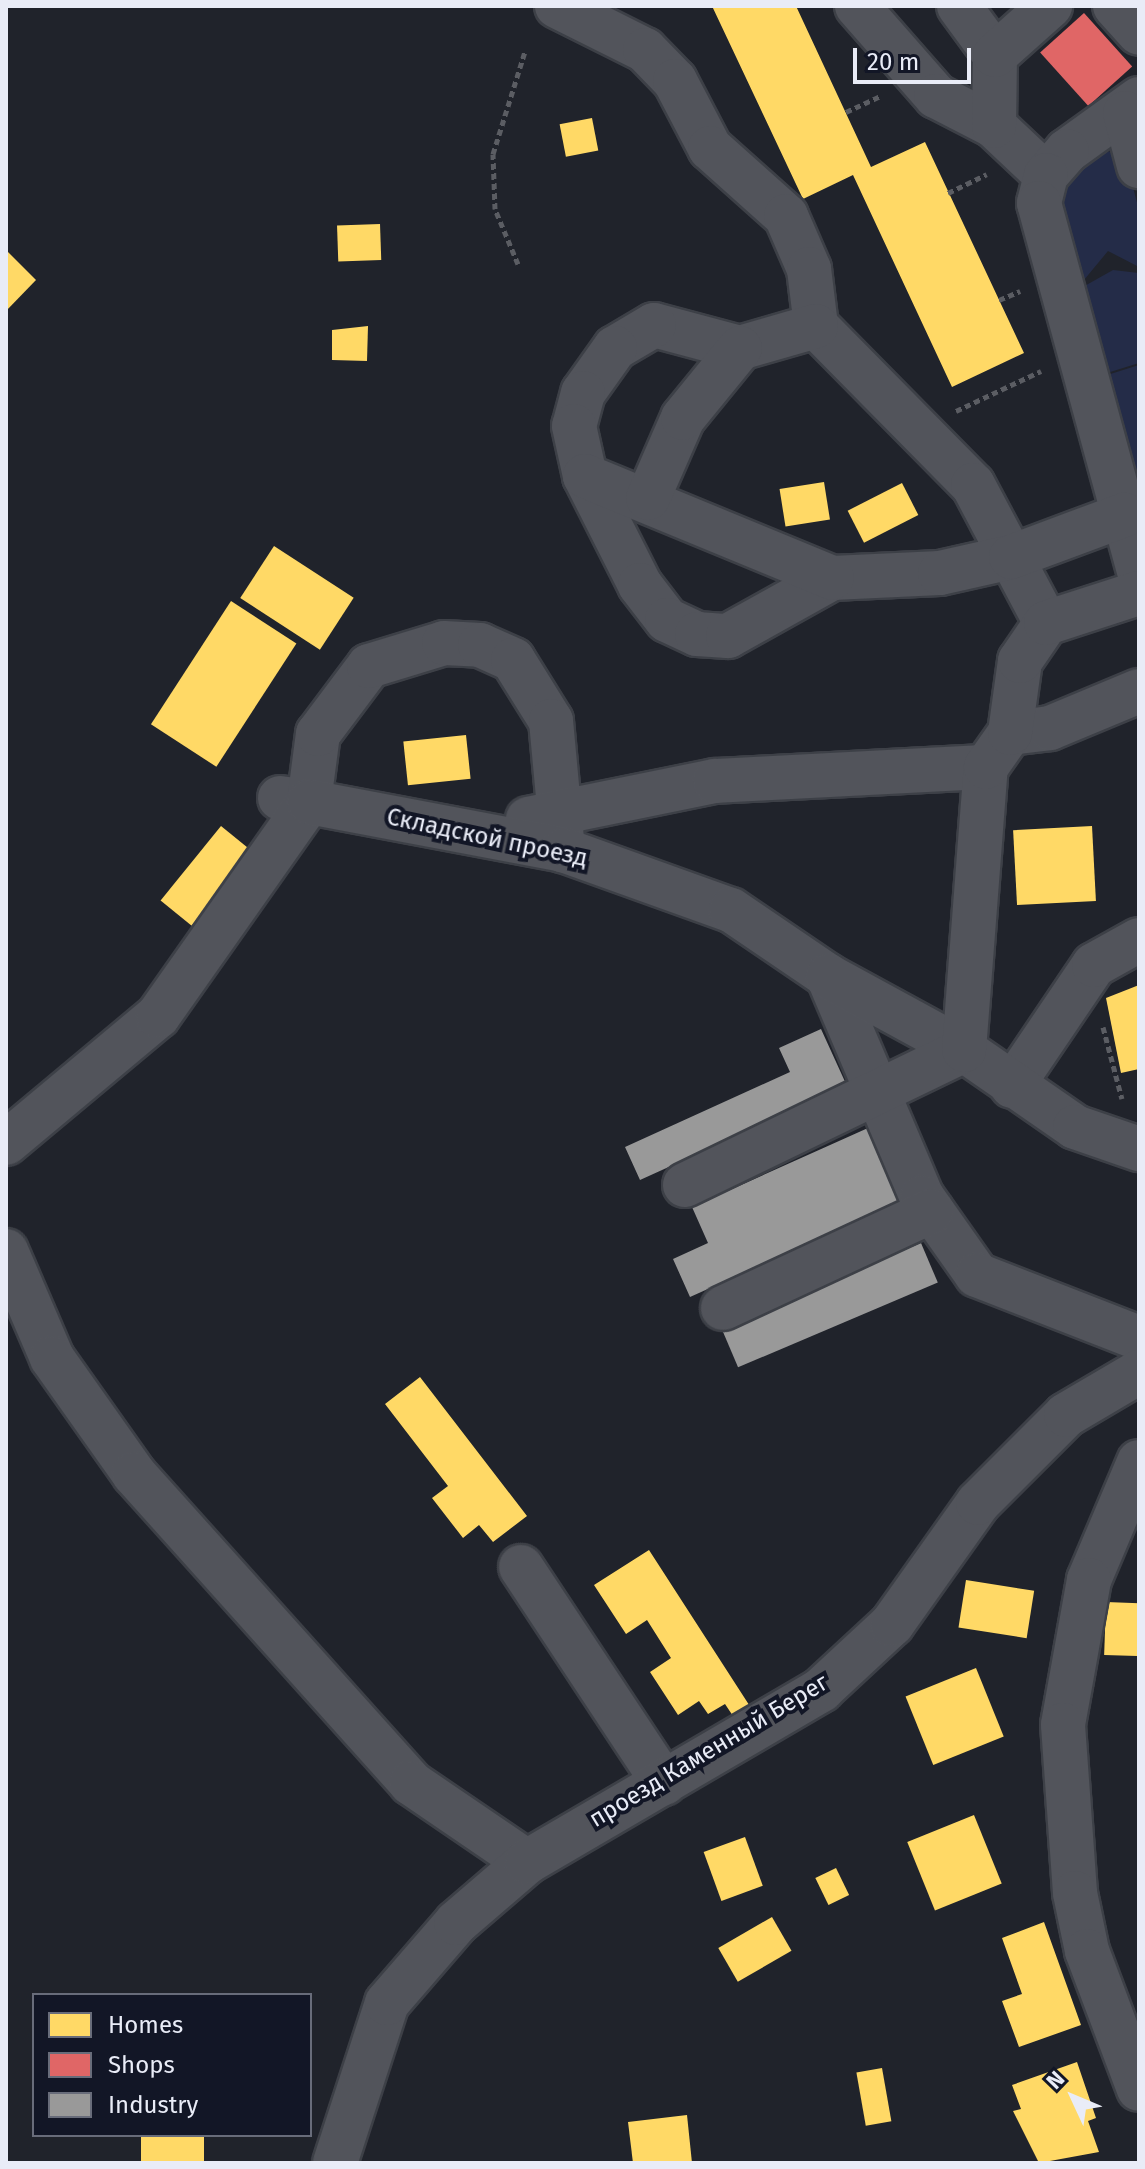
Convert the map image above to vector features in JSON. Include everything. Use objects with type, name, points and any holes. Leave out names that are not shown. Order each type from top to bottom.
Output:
[{"type":"street","points":[[557,6],[645,50],[675,81],[710,148],[786,216],[809,269],[816,326],[973,485],[1046,623]]},
{"type":"street","points":[[857,6],[936,96],[994,126],[1046,175]]},
{"type":"street","points":[[959,6],[995,55],[994,126]]},
{"type":"street","points":[[995,55],[1050,6]]},
{"type":"street","points":[[1115,6],[1139,33]]},
{"type":"street","points":[[1132,106],[1139,166]]},
{"type":"street","points":[[1132,106],[1046,175],[1039,203],[1139,570]]},
{"type":"street","points":[[816,326],[740,348],[654,325],[632,333],[583,393],[574,426],[585,476],[640,585],[667,620],[697,634],[728,636],[832,578]]},
{"type":"street","points":[[648,498],[683,418],[740,348]]},
{"type":"street","points":[[585,476],[648,498],[832,578],[940,573],[1011,557],[1124,515]]},
{"type":"street","points":[[685,1185],[879,1096],[964,1050],[998,750],[1020,661],[1046,623],[1139,593]]},
{"type":"street","points":[[6,1143],[158,1016],[293,800],[318,734],[345,689],[369,666],[444,643],[480,645],[513,660],[538,691],[551,721],[560,831],[715,781],[998,750],[1139,691]]},
{"type":"street","name":"Складской проезд","points":[[293,800],[468,831],[560,831],[731,910],[828,976],[964,1050],[1075,1127],[1134,1132]]},
{"type":"street","points":[[1012,1086],[1094,965],[1139,940]]},
{"type":"street","points":[[828,976],[932,1211],[977,1275],[1139,1338]]},
{"type":"street","points":[[723,1308],[932,1211]]},
{"type":"street","points":[[6,1251],[52,1358],[134,1474],[411,1783],[527,1862]]},
{"type":"street","name":"проезд Каменный Берег","points":[[335,2163],[387,2003],[456,1923],[527,1862],[821,1690],[892,1624],[978,1503],[1066,1415],[1139,1372]]},
{"type":"street","points":[[1139,1462],[1089,1580],[1063,1725],[1075,1893],[1087,1951],[1139,2089]]},
{"type":"street","points":[[521,1567],[664,1783]]},
{"type":"path","points":[[518,264],[495,209],[493,154],[525,51]]},
{"type":"path","points":[[920,429],[1078,346]]},
{"type":"path","points":[[1094,965],[1105,1043],[1134,1132]]},
{"type":"shaded area","points":[[1111,151],[1128,169],[1139,210],[1139,267],[1108,251],[1079,286],[1055,194],[1094,156]]},
{"type":"shaded area","points":[[1113,270],[1139,273],[1139,363],[1107,373],[1081,288]]},
{"type":"shaded area","points":[[1139,365],[1139,496],[1104,376]]},
{"type":"building: Homes","points":[[712,6],[796,6],[871,167],[925,142],[1024,353],[952,387],[853,175],[803,199]]},
{"type":"building: Homes","points":[[592,118],[598,150],[566,157],[560,124]]},
{"type":"building: Homes","points":[[380,224],[381,260],[338,261],[337,226]]},
{"type":"building: Homes","points":[[6,250],[36,280],[6,311]]},
{"type":"building: Homes","points":[[368,326],[367,361],[332,360],[332,330]]},
{"type":"building: Homes","points":[[824,482],[830,520],[785,527],[780,489]]},
{"type":"building: Homes","points":[[902,483],[918,515],[864,543],[848,511]]},
{"type":"building: Homes","points":[[274,546],[354,598],[320,650],[240,598]]},
{"type":"building: Homes","points":[[231,601],[296,643],[216,767],[151,724]]},
{"type":"building: Homes","points":[[466,735],[471,779],[408,785],[403,742]]},
{"type":"building: Homes","points":[[221,826],[252,851],[192,926],[161,901]]},
{"type":"building: Homes","points":[[1092,826],[1096,901],[1017,905],[1013,830]]},
{"type":"building: Homes","points":[[1139,985],[1139,1069],[1121,1073],[1106,998]]},
{"type":"building: Homes","points":[[420,1377],[527,1516],[493,1542],[479,1525],[463,1538],[432,1498],[448,1486],[385,1404]]},
{"type":"building: Homes","points":[[649,1550],[753,1711],[737,1722],[725,1704],[708,1714],[699,1701],[678,1715],[650,1672],[671,1658],[647,1620],[626,1634],[594,1585]]},
{"type":"building: Homes","points":[[966,1580],[1034,1591],[1027,1638],[958,1627]]},
{"type":"building: Homes","points":[[1106,1602],[1139,1603],[1137,1656],[1104,1655]]},
{"type":"building: Homes","points":[[976,1668],[1004,1737],[933,1765],[906,1696]]},
{"type":"building: Homes","points":[[974,1815],[1002,1884],[935,1911],[907,1842]]},
{"type":"building: Homes","points":[[745,1837],[763,1886],[721,1901],[704,1852]]},
{"type":"building: Homes","points":[[836,1868],[849,1895],[828,1905],[815,1878]]},
{"type":"building: Homes","points":[[772,1917],[792,1951],[738,1982],[718,1948]]},
{"type":"building: Homes","points":[[1044,1922],[1081,2025],[1019,2047],[1002,2001],[1022,1994],[1002,1938]]},
{"type":"building: Homes","points":[[1077,2062],[1096,2118],[1088,2121],[1099,2152],[1039,2163],[1013,2111],[1021,2109],[1012,2085]]},
{"type":"building: Homes","points":[[882,2068],[891,2121],[866,2126],[856,2073]]},
{"type":"building: Homes","points":[[687,2115],[692,2163],[633,2163],[628,2122]]},
{"type":"building: Homes","points":[[141,2137],[204,2137],[204,2163],[141,2163]]},
{"type":"building: Shops","points":[[1084,13],[1132,67],[1088,106],[1040,52]]},
{"type":"building: Industry","points":[[821,1029],[847,1086],[640,1180],[625,1147],[790,1072],[779,1048]]},
{"type":"building: Industry","points":[[868,1128],[902,1202],[690,1297],[673,1259],[708,1243],[692,1207]]},
{"type":"building: Industry","points":[[921,1243],[938,1283],[738,1367],[721,1328]]}]
